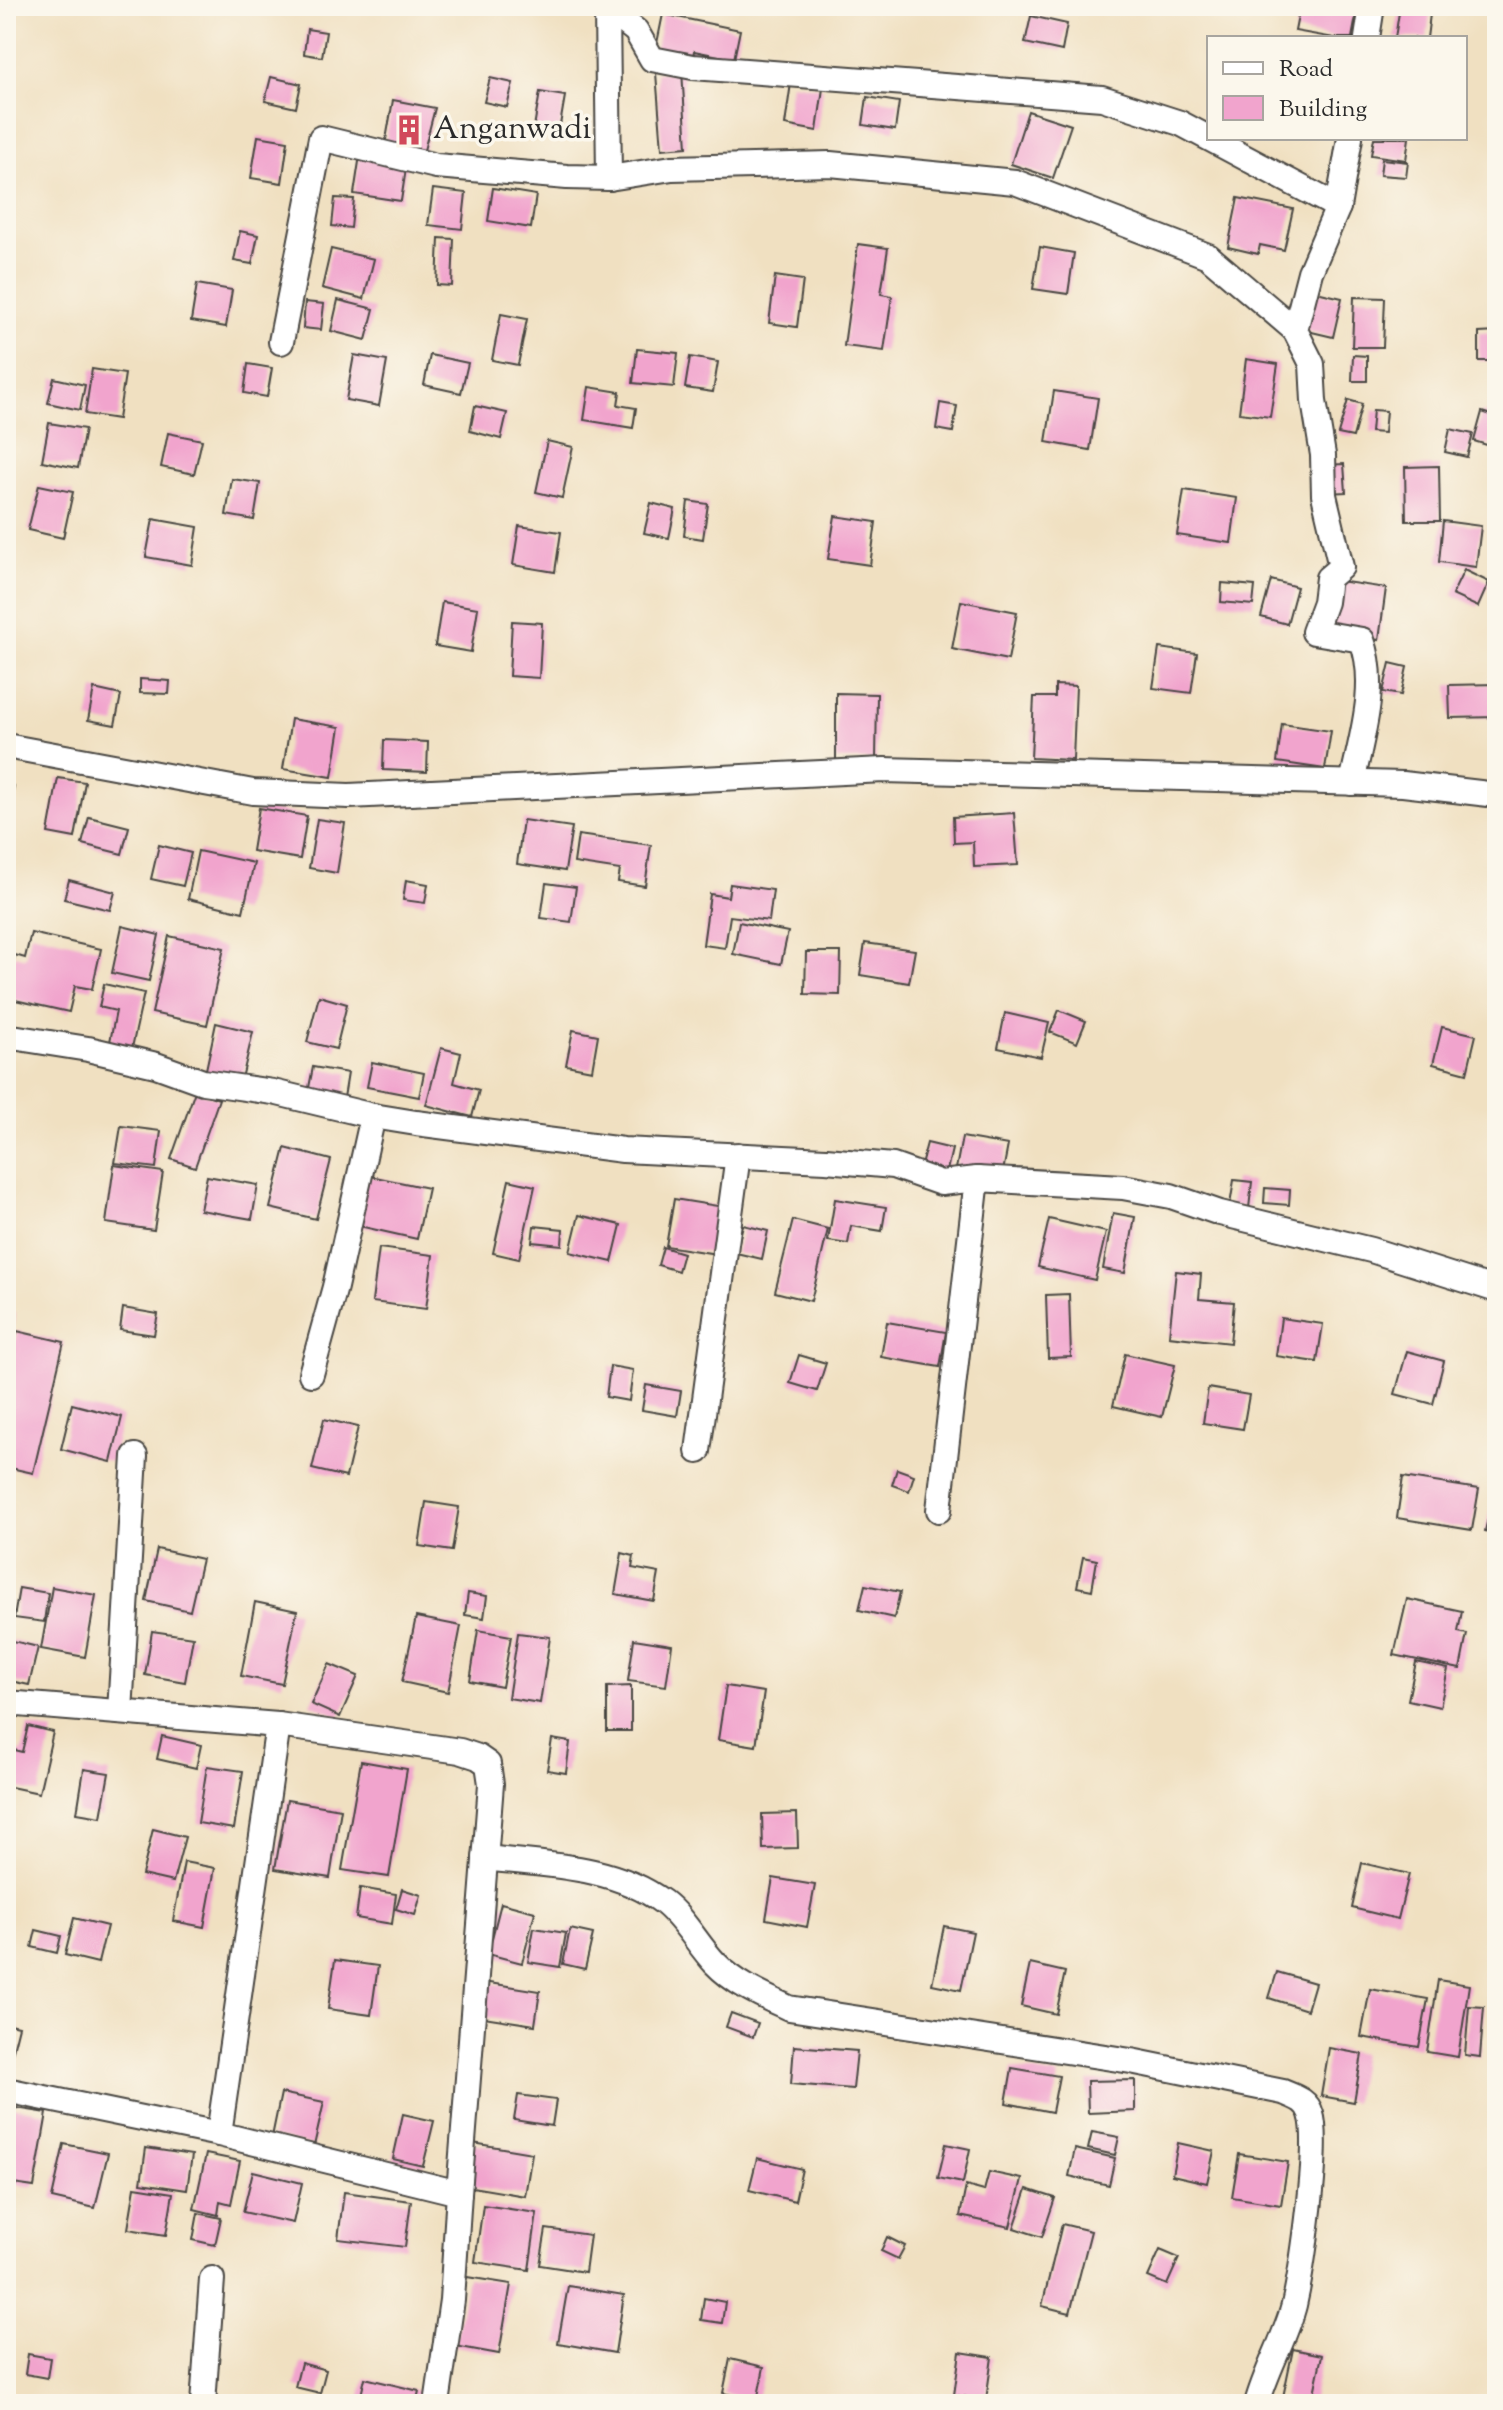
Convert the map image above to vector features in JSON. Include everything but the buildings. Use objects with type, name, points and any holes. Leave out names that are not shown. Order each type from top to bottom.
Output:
[{"type":"street","points":[[1367,36],[1372,6]]},
{"type":"street","points":[[606,8],[609,178]]},
{"type":"street","points":[[606,8],[636,31],[652,59],[693,67],[1102,98],[1180,123],[1207,137]]},
{"type":"street","points":[[281,342],[321,138],[436,166],[567,177],[609,178],[672,168],[830,164],[1015,182],[1208,256],[1295,330],[1312,364],[1314,401],[1323,455],[1324,495],[1341,567],[1328,578],[1325,602],[1314,632],[1362,640],[1368,655],[1367,703],[1352,783]]},
{"type":"street","points":[[1212,140],[1338,207]]},
{"type":"street","points":[[1295,330],[1310,272],[1338,207],[1350,140]]},
{"type":"street","points":[[6,746],[253,792],[305,795],[349,796],[884,770],[1403,784],[1497,795]]},
{"type":"street","points":[[6,1036],[88,1049],[156,1065],[203,1082],[273,1092],[373,1116],[623,1150],[893,1166],[941,1183],[977,1179],[1123,1187],[1171,1196],[1220,1213],[1371,1250],[1497,1290]]},
{"type":"street","points":[[311,1374],[335,1287],[373,1116]]},
{"type":"street","points":[[698,1451],[738,1155]]},
{"type":"street","points":[[939,1510],[977,1179]]},
{"type":"street","points":[[120,1712],[135,1456]]},
{"type":"street","points":[[6,1703],[278,1725],[460,1751],[485,1761],[491,1784],[452,2300],[437,2404]]},
{"type":"street","points":[[219,2134],[278,1725]]},
{"type":"street","points":[[485,1858],[580,1868],[637,1885],[666,1904],[717,1965],[753,1991],[789,2008],[1131,2061],[1283,2092],[1304,2101],[1312,2115],[1314,2146],[1302,2258],[1293,2308],[1257,2404]]},
{"type":"street","points":[[6,2090],[219,2134],[459,2193]]},
{"type":"street","points":[[203,2404],[212,2279]]},
{"type":"place","name":"Anganwadi","points":[[409,130]]}]
